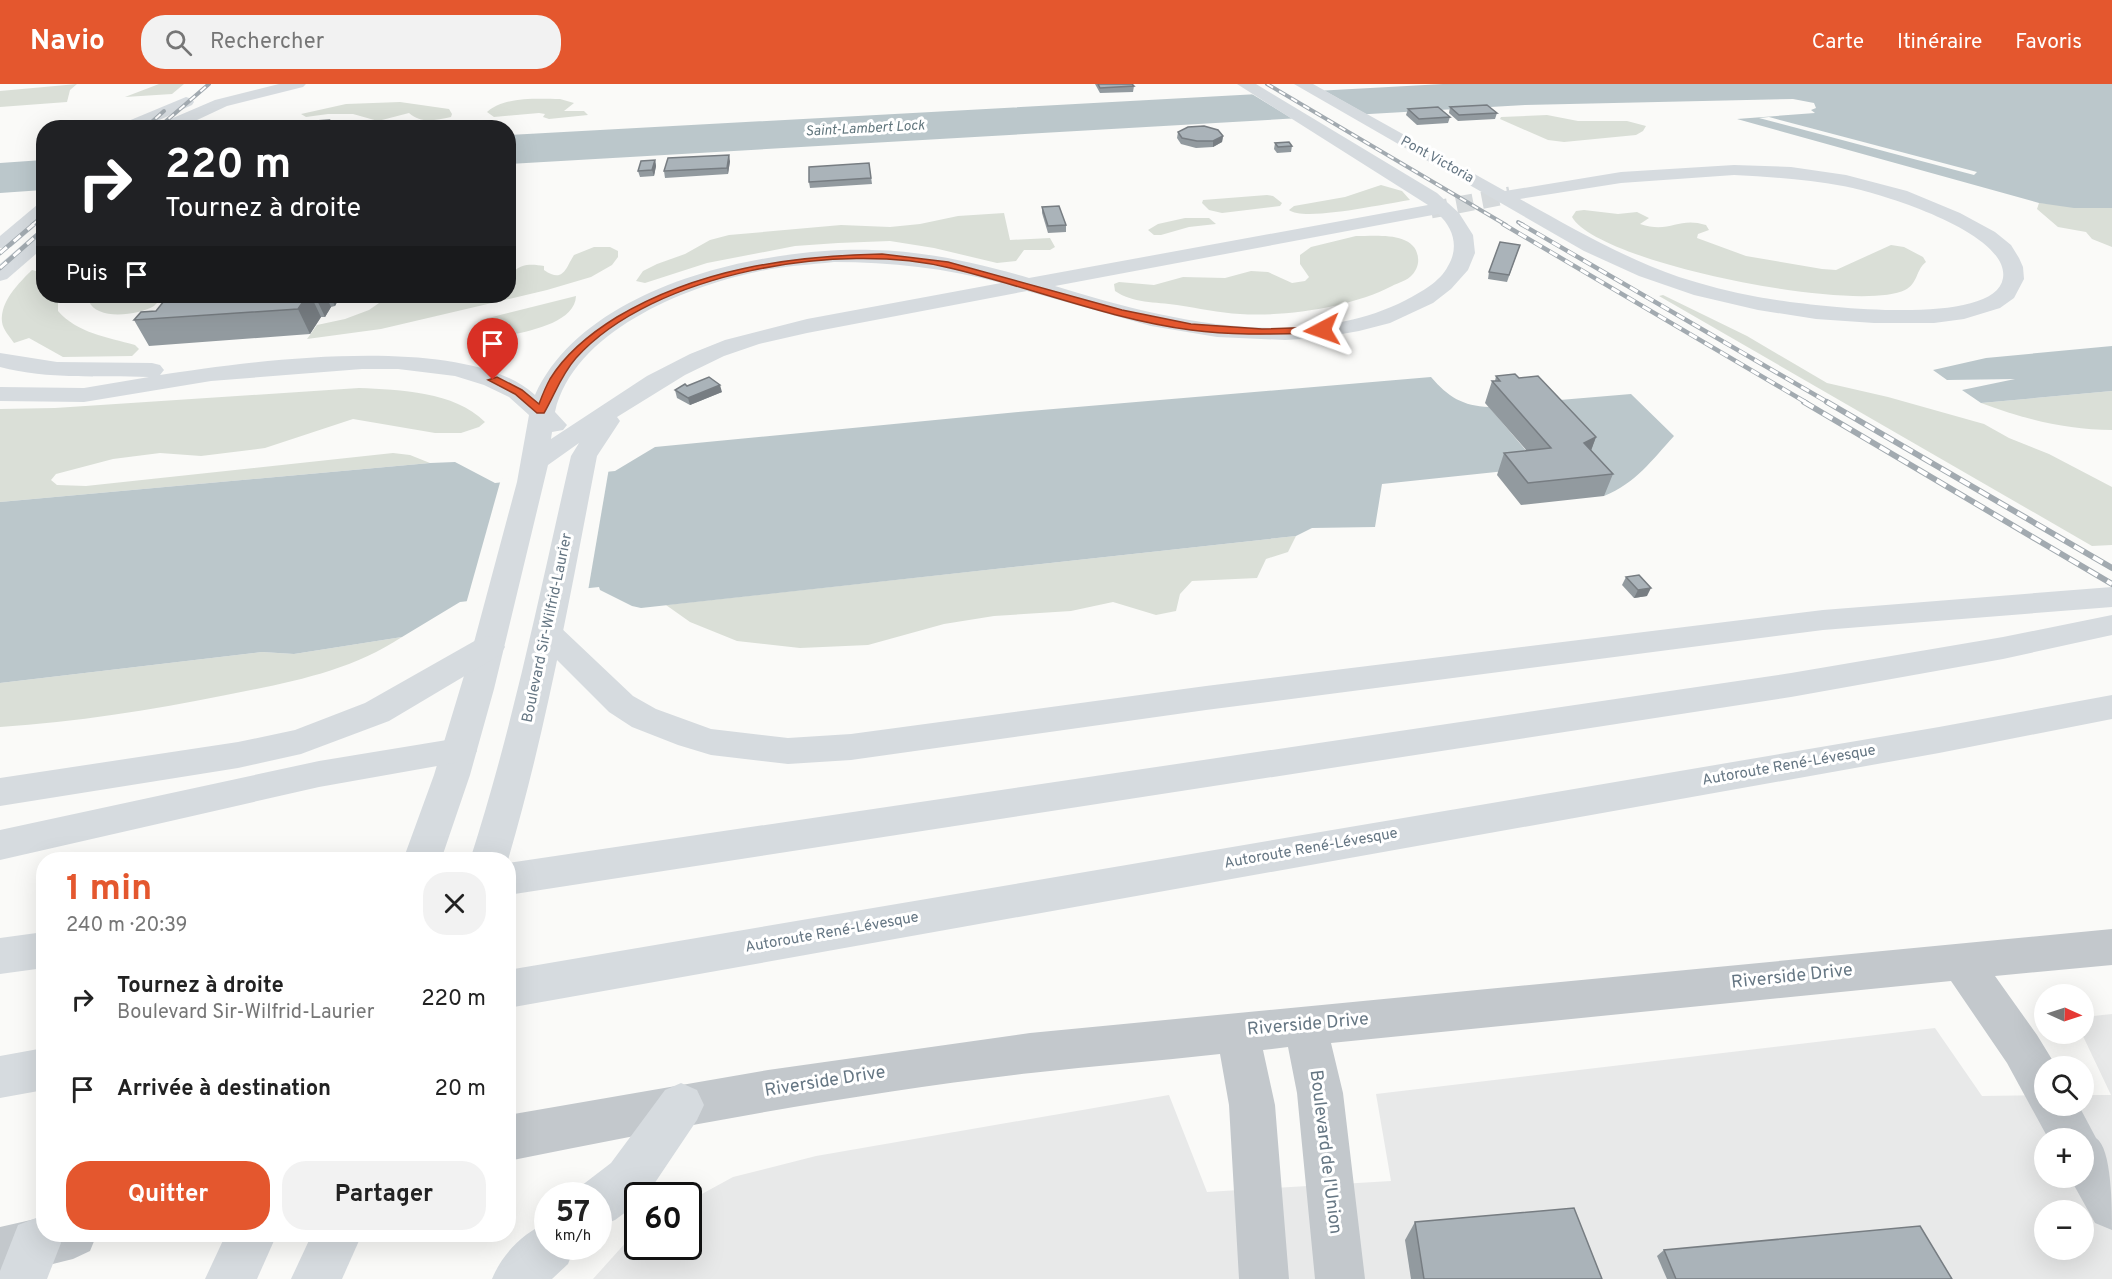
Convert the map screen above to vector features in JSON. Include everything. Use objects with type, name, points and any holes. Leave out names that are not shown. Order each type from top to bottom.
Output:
[{"type":"main road","points":[[148,120],[194,99],[248,84]]},
{"type":"main road","points":[[186,120],[235,98],[298,84]]},
{"type":"main road","points":[[425,852],[459,750],[501,602],[534,469],[541,411],[555,380],[566,364],[603,330],[659,297],[725,274],[794,261],[863,256],[931,261],[1006,279],[1121,313],[1168,323],[1238,332],[1284,332],[1334,329],[1397,313],[1430,297],[1451,280],[1463,259],[1463,239],[1456,221],[1439,203],[1245,84]]},
{"type":"main road","name":"Pont Victoria","points":[[1302,84],[1572,236],[1629,265],[1676,283],[1752,302],[1828,313],[1909,316],[1962,312],[1998,300],[2010,289],[2015,276],[2011,261],[2003,250],[1988,237],[1962,221],[1898,195],[1821,177],[1759,170],[1684,170],[1597,180],[1510,195]]},
{"type":"main road","points":[[0,231],[36,202]]},
{"type":"main road","points":[[534,469],[578,455],[615,409],[654,382],[733,344],[770,334],[1431,210]]},
{"type":"main road","points":[[0,247],[36,216]]},
{"type":"main road","points":[[3,283],[36,245]]},
{"type":"main road","points":[[3,283],[36,258]]},
{"type":"main road","points":[[0,360],[48,370],[127,369],[211,374]]},
{"type":"main road","points":[[0,394],[45,396],[104,394],[211,374],[362,362],[416,363],[458,369],[493,380],[518,392],[541,411],[578,455]]},
{"type":"main road","name":"Boulevard Sir-Wilfrid-Laurier","points":[[491,852],[511,789],[548,633],[578,455]]},
{"type":"main road","points":[[548,633],[621,704],[644,718],[711,742],[762,750],[788,751],[851,747],[1206,698],[1823,620],[2112,597]]},
{"type":"main road","points":[[516,878],[1791,685],[2003,648],[2112,625]]},
{"type":"main road","points":[[0,792],[238,755],[301,741],[353,723],[385,708],[489,647]]},
{"type":"main road","name":"Autoroute René-Lévesque","points":[[516,988],[1939,740],[2112,707]]},
{"type":"main road","points":[[0,846],[319,774],[459,750]]},
{"type":"main road","points":[[0,956],[36,951]]},
{"type":"main road","points":[[0,1077],[36,1070]]},
{"type":"main road","points":[[612,1192],[628,1180],[681,1105]]},
{"type":"main road","points":[[316,1279],[334,1242]]},
{"type":"main road","points":[[517,1279],[536,1260]]},
{"type":"street","name":"Riverside Drive","points":[[516,1136],[681,1105],[902,1070],[1030,1053],[2112,947]]},
{"type":"street","points":[[1961,962],[2017,1041],[2034,1071]]},
{"type":"street","name":"Boulevard de l'Union","points":[[1305,1025],[1320,1093],[1341,1279]]},
{"type":"street","points":[[1238,1031],[1252,1105],[1264,1279]]},
{"type":"street","points":[[2094,1174],[2112,1206]]},
{"type":"shaded area","points":[[77,84],[70,90],[67,102],[0,107],[0,91]]},
{"type":"shaded area","points":[[159,84],[184,84],[172,94],[125,97]]},
{"type":"shaded area","points":[[560,99],[574,103],[564,111],[584,111],[588,115],[549,119],[543,117],[545,114],[539,113],[494,117],[487,112],[502,103],[512,101]]},
{"type":"shaded area","points":[[400,102],[449,109],[452,114],[451,117],[429,120],[419,119],[409,113],[374,120],[353,114],[306,117],[301,114],[346,104]]},
{"type":"shaded area","points":[[1547,115],[1578,121],[1627,121],[1646,126],[1636,135],[1564,142],[1548,140],[1500,119],[1501,117]]},
{"type":"shaded area","points":[[1381,185],[1402,191],[1410,200],[1328,213],[1298,213],[1289,210],[1294,206],[1345,197]]},
{"type":"shaded area","points":[[1273,196],[1282,203],[1280,206],[1222,213],[1209,210],[1202,203],[1203,200]]},
{"type":"shaded area","points":[[2039,203],[2112,208],[2112,247],[2092,239],[2086,232],[2058,227],[2037,209]]},
{"type":"shaded area","points":[[1576,211],[1618,214],[1637,212],[1649,218],[1640,224],[1651,227],[1688,222],[1706,225],[1709,230],[1698,234],[1697,238],[1746,256],[1822,269],[1836,270],[1891,245],[1904,247],[1923,257],[1926,262],[1920,268],[1915,280],[1905,290],[1878,296],[1785,290],[1676,267],[1628,251],[1592,234],[1572,217]]},
{"type":"shaded area","points":[[1004,213],[1010,240],[1050,238],[1055,247],[1050,250],[1024,250],[1016,261],[997,263],[934,248],[890,241],[795,246],[707,263],[645,283],[636,281],[643,271],[657,264],[685,254],[710,240],[729,235],[841,225],[890,227],[920,224],[958,216]]},
{"type":"shaded area","points":[[1185,218],[1209,218],[1216,224],[1189,227],[1161,235],[1154,235],[1148,230],[1158,224]]},
{"type":"shaded area","points":[[1356,236],[1393,237],[1410,243],[1416,249],[1418,258],[1415,272],[1403,281],[1358,300],[1318,309],[1278,314],[1216,312],[1137,300],[1115,291],[1114,284],[1119,282],[1154,285],[1183,277],[1225,278],[1251,271],[1268,272],[1292,283],[1305,281],[1309,277],[1300,264],[1300,255],[1311,247]]},
{"type":"shaded area","points":[[594,247],[610,247],[618,251],[618,257],[612,265],[591,277],[516,297],[516,270],[524,266],[544,266],[544,270],[551,274],[560,275],[574,255]]},
{"type":"shaded area","points":[[32,270],[36,271],[36,303],[58,303],[58,311],[74,324],[103,337],[135,345],[139,349],[132,356],[63,357],[29,338],[14,343],[4,328],[2,314],[11,293]]},
{"type":"shaded area","points":[[1663,295],[1747,336],[1827,383],[1888,397],[1984,424],[2112,487],[2112,545],[2092,546],[1659,296]]},
{"type":"shaded area","points":[[576,296],[573,307],[565,315],[554,322],[527,331],[489,339],[480,320]]},
{"type":"shaded area","points":[[90,303],[157,303],[147,309],[129,314],[109,314],[93,307]]},
{"type":"shaded area","points":[[379,303],[492,303],[381,329],[307,339],[317,325],[345,319],[369,310]]},
{"type":"shaded area","points":[[359,388],[409,391],[442,398],[458,404],[485,422],[479,427],[461,433],[435,433],[353,419],[265,448],[201,456],[160,453],[113,459],[56,474],[51,480],[57,485],[86,486],[393,453],[410,455],[430,463],[0,502],[0,409],[55,408]]},
{"type":"shaded area","points":[[2112,391],[2112,430],[2078,428],[2045,422],[1981,403]]},
{"type":"shaded area","points":[[1296,536],[1288,552],[1266,559],[1257,578],[1192,581],[1180,594],[1176,611],[1156,615],[1113,602],[1071,611],[994,616],[944,624],[868,645],[800,648],[737,641],[690,622],[666,605]]},
{"type":"shaded area","points":[[402,637],[382,649],[339,668],[272,686],[113,715],[0,727],[0,683],[262,652],[294,654]]},
{"type":"shaded area","points":[[2112,1014],[2112,1279],[593,1279],[624,1244],[624,1260],[702,1260],[702,1194],[733,1177],[816,1156],[1169,1095],[1207,1192],[1391,1181],[1376,1094],[1935,1028],[1982,1096],[2034,1095],[2034,1116],[2094,1116],[2094,1095],[2111,1095],[2087,1044],[2094,1044],[2094,1016]]},
{"type":"water","name":"Saint-Lambert Lock","points":[[1443,84],[2112,84],[2112,208],[2074,208],[2039,203],[1737,119],[1815,113],[1811,110],[1816,108],[1814,103],[1793,99],[1525,105],[516,164],[516,135]]},
{"type":"water","points":[[36,160],[36,190],[0,193],[0,163]]},
{"type":"water","points":[[2112,346],[2112,391],[1981,403],[1962,390],[2015,379],[1947,380],[1933,370],[1986,358]]},
{"type":"water","points":[[1431,377],[1457,399],[1471,405],[1489,407],[1534,460],[1515,470],[1382,484],[1375,527],[1312,528],[1296,536],[641,608],[600,590],[599,587],[460,602],[402,637],[294,654],[262,652],[0,683],[0,502],[455,462],[495,483],[615,471],[655,447],[1018,412]]},
{"type":"water","points":[[1631,394],[1674,436],[1634,478],[1604,496],[1576,465],[1536,402]]},
{"type":"pier","points":[[1318,87],[1371,117],[1296,121],[1247,91]]},
{"type":"pier","points":[[1769,117],[1977,172],[1974,175],[1759,118]]},
{"type":"pier","points":[[609,468],[588,591],[466,604],[501,479]]},
{"type":"building","points":[[1098,84],[1132,84],[1134,86],[1100,88]]},
{"type":"building","points":[[1487,105],[1497,113],[1459,115],[1450,107]]},
{"type":"building","points":[[1438,107],[1450,117],[1419,119],[1408,109]]},
{"type":"building","points":[[1204,126],[1218,130],[1223,136],[1213,141],[1197,141],[1182,138],[1178,132],[1188,127]]},
{"type":"building","points":[[1289,142],[1292,146],[1278,147],[1275,143]]},
{"type":"building","points":[[729,155],[727,168],[664,171],[668,158]]},
{"type":"building","points":[[655,160],[652,170],[638,171],[641,161]]},
{"type":"building","points":[[869,163],[871,178],[809,182],[809,167]]},
{"type":"building","points":[[1059,206],[1066,225],[1048,226],[1042,207]]},
{"type":"building","points":[[1500,242],[1520,245],[1509,275],[1489,272]]},
{"type":"building","points":[[162,303],[302,303],[298,309],[134,320],[141,312],[156,311]]},
{"type":"building","points":[[1515,374],[1519,378],[1538,376],[1596,437],[1584,443],[1613,474],[1528,483],[1504,453],[1551,448],[1492,381],[1500,381],[1496,376]]},
{"type":"building","points":[[709,377],[720,385],[688,398],[675,390],[685,384],[687,386]]},
{"type":"building","points":[[1639,575],[1651,588],[1638,590],[1626,577]]},
{"type":"building","points":[[1574,1208],[1602,1279],[1424,1279],[1415,1222]]},
{"type":"building","points":[[1920,1226],[1952,1279],[1676,1279],[1664,1250]]},
{"type":"tunnel","points":[[1431,210],[1510,195]]},
{"type":"railway","points":[[167,120],[209,84]]},
{"type":"railway","points":[[1267,84],[1506,225]]},
{"type":"railway","points":[[154,120],[164,111]]},
{"type":"railway","points":[[32,225],[36,222]]},
{"type":"railway","points":[[1518,222],[1523,225]]},
{"type":"railway","points":[[0,253],[34,224]]},
{"type":"railway","points":[[1503,224],[1807,403]]},
{"type":"railway","points":[[1521,224],[1829,403]]},
{"type":"railway","points":[[0,268],[36,236]]},
{"type":"railway","points":[[1804,402],[2112,584]]},
{"type":"railway","points":[[1827,402],[2112,568]]},
{"type":"route","points":[[493,380],[518,392],[541,411],[555,380],[573,356],[603,330],[659,297],[742,270],[777,263],[844,256],[882,256],[948,264],[1121,313],[1191,327],[1238,332],[1322,330]]}]
